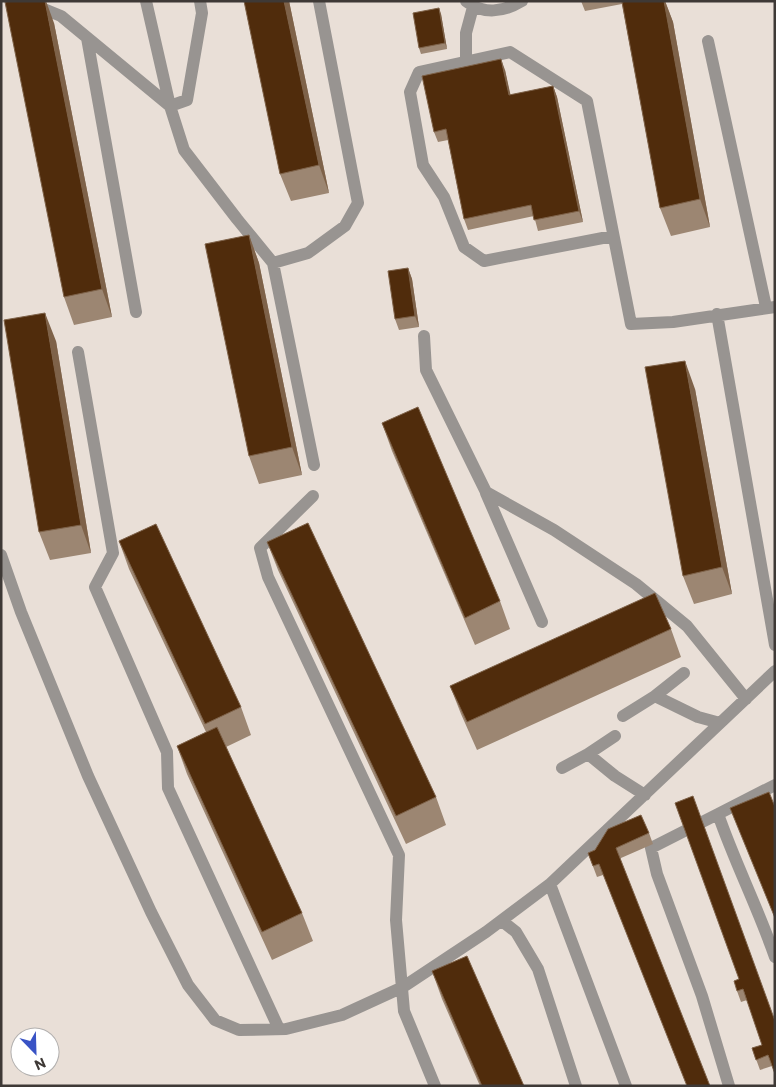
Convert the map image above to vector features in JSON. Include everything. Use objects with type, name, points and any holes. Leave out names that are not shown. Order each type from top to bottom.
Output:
[{"type":"street","points":[[24,1],[61,16],[170,106]]},
{"type":"street","points":[[146,1],[170,106],[184,150],[236,219],[273,263],[314,465]]},
{"type":"street","points":[[170,106],[187,100],[202,13],[200,1]]},
{"type":"street","points":[[273,263],[308,253],[345,226],[358,203],[319,1]]},
{"type":"street","points":[[466,60],[466,33],[470,4],[495,11],[511,8],[522,1]]},
{"type":"street","points":[[87,38],[136,312]]},
{"type":"street","points":[[613,236],[484,261],[464,248],[444,197],[423,165],[410,92],[419,72],[466,60],[510,52],[587,101],[631,324],[673,322],[771,307],[708,41]]},
{"type":"street","points":[[718,314],[775,645]]},
{"type":"street","points":[[424,336],[426,370],[486,492],[542,622]]},
{"type":"street","points":[[78,352],[113,553],[95,587],[167,752],[168,788],[279,1029]]},
{"type":"street","points":[[486,492],[554,530],[636,584],[687,626],[746,699]]},
{"type":"street","points":[[313,496],[260,548],[272,585],[399,854],[396,920],[404,1012],[435,1086]]},
{"type":"street","points":[[1,555],[21,612],[88,776],[151,912],[188,985],[215,1020],[239,1030],[279,1029],[342,1015],[403,987],[502,921],[550,884],[775,671]]},
{"type":"street","points":[[624,716],[655,696],[684,673]]},
{"type":"street","points":[[655,696],[698,717],[720,723]]},
{"type":"street","points":[[562,768],[588,754],[614,736]]},
{"type":"street","points":[[588,754],[614,776],[645,794]]},
{"type":"street","points":[[729,1086],[702,996],[657,874],[651,848],[775,786]]},
{"type":"street","points":[[718,814],[734,861],[762,918],[775,957]]},
{"type":"street","points":[[550,884],[626,1086]]},
{"type":"street","points":[[502,921],[516,932],[538,969],[576,1086]]},
{"type":"building","points":[[45,1],[102,289],[64,297],[5,2]]},
{"type":"building","points":[[244,1],[284,1],[319,165],[280,174]]},
{"type":"building","points":[[664,1],[700,199],[660,208],[622,2]]},
{"type":"building","points":[[439,8],[445,43],[419,48],[413,13]]},
{"type":"building","points":[[501,59],[509,95],[553,86],[579,211],[534,220],[531,205],[464,219],[446,129],[434,132],[422,76]]},
{"type":"building","points":[[249,235],[292,447],[249,456],[205,244]]},
{"type":"building","points":[[408,268],[415,316],[395,319],[388,271]]},
{"type":"building","points":[[45,313],[81,525],[39,532],[4,320]]},
{"type":"building","points":[[685,361],[722,567],[683,576],[645,367]]},
{"type":"building","points":[[418,407],[500,601],[465,618],[382,423]]},
{"type":"building","points":[[308,523],[436,797],[396,816],[267,542]]},
{"type":"building","points":[[156,524],[241,707],[205,724],[119,541]]},
{"type":"building","points":[[655,593],[671,629],[467,722],[450,686]]},
{"type":"building","points":[[217,727],[302,913],[262,932],[177,746]]},
{"type":"building","points":[[769,792],[775,807],[775,918],[730,808]]},
{"type":"building","points":[[693,796],[775,1021],[775,1074],[768,1055],[756,1060],[752,1048],[762,1045],[743,989],[737,991],[734,981],[739,979],[675,803]]},
{"type":"building","points":[[641,815],[649,833],[616,848],[710,1086],[687,1086],[599,864],[593,866],[588,853],[595,850],[608,829]]},
{"type":"building","points":[[467,956],[524,1086],[482,1086],[432,971]]}]
